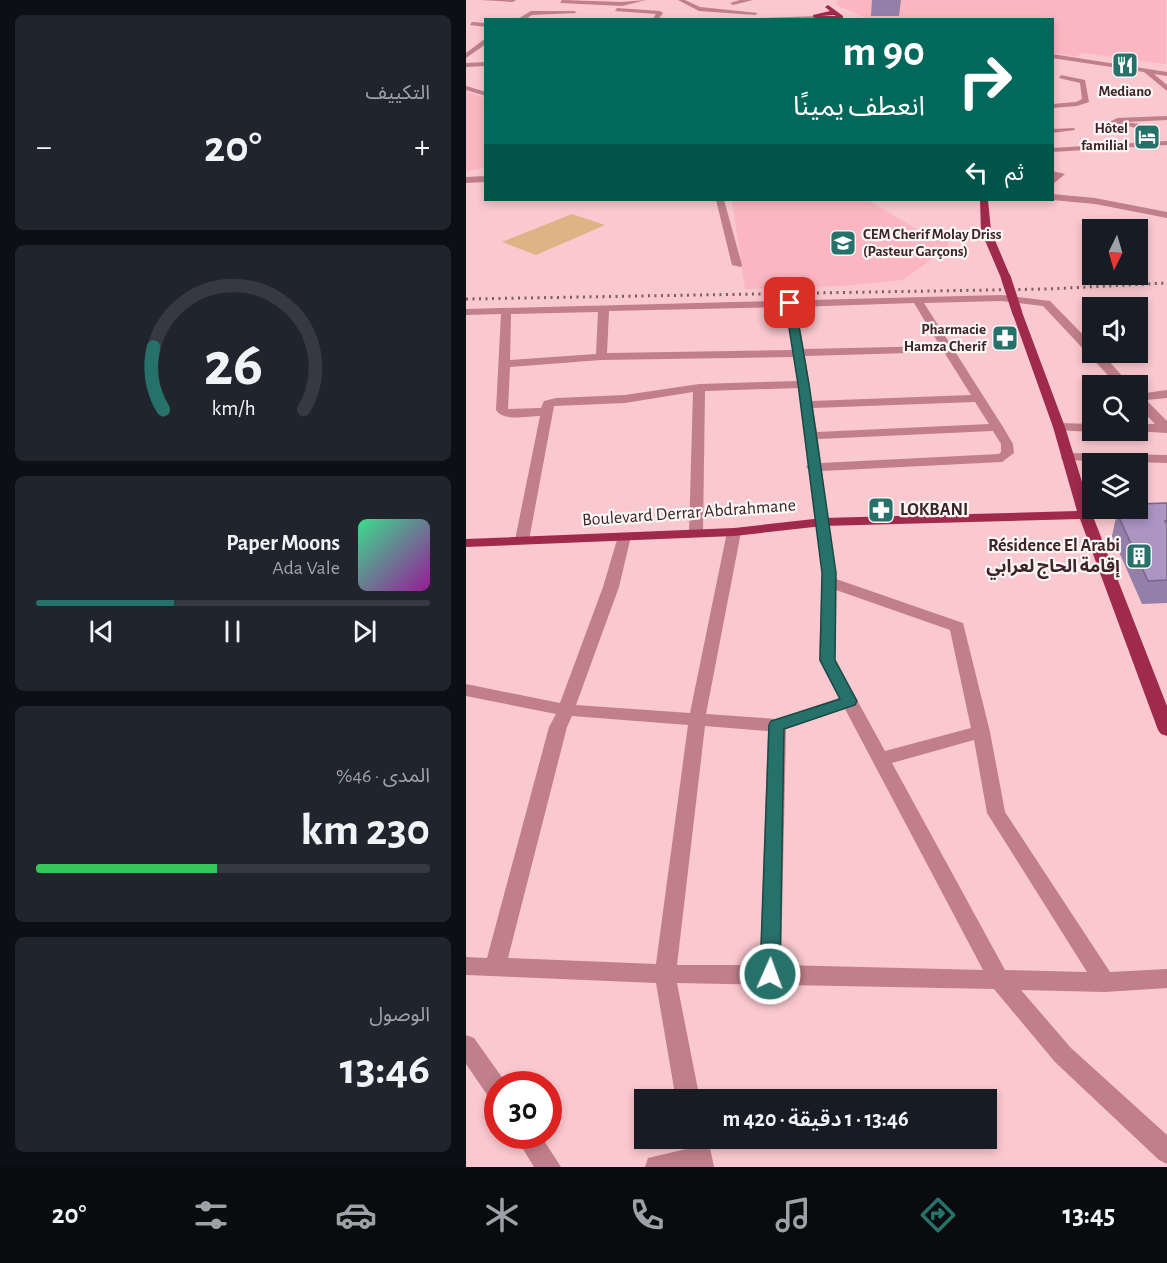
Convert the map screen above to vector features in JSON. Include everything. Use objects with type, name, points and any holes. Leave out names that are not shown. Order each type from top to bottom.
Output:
[{"type":"main road","points":[[818,16],[829,4],[838,17]]},
{"type":"main road","points":[[818,16],[838,17]]},
{"type":"main road","points":[[984,201],[986,231],[1006,278],[1059,427],[1082,505]]},
{"type":"main road","name":"Boulevard Derrar Abdrahmane","points":[[1148,513],[1166,513]]},
{"type":"main road","name":"Boulevard Derrar Abdrahmane","points":[[466,543],[734,532],[823,522],[1082,515]]},
{"type":"main road","points":[[1087,519],[1166,730]]},
{"type":"street","points":[[484,0],[513,0]]},
{"type":"street","points":[[562,2],[643,0]]},
{"type":"street","points":[[681,0],[699,9],[755,13]]},
{"type":"street","points":[[730,1],[750,0]]},
{"type":"street","points":[[570,18],[582,5],[579,1]]},
{"type":"street","points":[[730,1],[767,18]]},
{"type":"street","points":[[623,2],[614,12],[660,13],[656,18]]},
{"type":"street","points":[[522,18],[531,13],[574,13]]},
{"type":"street","points":[[794,18],[818,16]]},
{"type":"street","points":[[472,24],[484,25]]},
{"type":"street","points":[[476,38],[484,39]]},
{"type":"street","points":[[466,56],[484,41]]},
{"type":"street","points":[[1054,56],[1166,74]]},
{"type":"street","points":[[1078,67],[1087,62]]},
{"type":"street","points":[[466,65],[484,64]]},
{"type":"street","points":[[1146,71],[1166,89]]},
{"type":"street","points":[[1054,81],[1070,72]]},
{"type":"street","points":[[1054,106],[1077,104],[1086,100],[1083,81],[1061,77]]},
{"type":"street","points":[[466,88],[484,93]]},
{"type":"street","points":[[1136,126],[1114,122],[1166,118]]},
{"type":"street","points":[[1054,131],[1071,130]]},
{"type":"street","points":[[1054,150],[1166,143]]},
{"type":"street","points":[[1054,173],[1062,174],[1054,181]]},
{"type":"street","points":[[466,180],[484,179]]},
{"type":"street","points":[[1054,197],[1095,201],[1166,215]]},
{"type":"street","points":[[720,201],[737,265]]},
{"type":"street","points":[[466,312],[1002,298],[1046,303],[1082,341]]},
{"type":"street","points":[[813,468],[1002,458],[1008,453],[1007,444],[997,427],[917,300]]},
{"type":"street","points":[[790,303],[804,384],[813,468],[823,522],[829,582],[827,660],[999,979],[1063,1055],[1166,1152]]},
{"type":"street","points":[[601,357],[604,308]]},
{"type":"street","points":[[506,311],[502,410],[504,413],[546,412]]},
{"type":"street","points":[[504,364],[601,357],[948,349]]},
{"type":"street","points":[[1103,363],[1115,375]]},
{"type":"street","points":[[522,540],[548,405],[556,402],[625,399],[698,388],[804,384]]},
{"type":"street","points":[[696,533],[698,388]]},
{"type":"street","points":[[1148,397],[1166,394]]},
{"type":"street","points":[[806,405],[979,398]]},
{"type":"street","points":[[1148,409],[1166,428]]},
{"type":"street","points":[[810,436],[997,427]]},
{"type":"street","points":[[1059,427],[1082,428]]},
{"type":"street","points":[[1148,428],[1166,428]]},
{"type":"street","points":[[1067,457],[1166,459]]},
{"type":"street","points":[[686,1089],[665,974],[697,718],[734,532]]},
{"type":"street","points":[[495,967],[558,727],[566,711],[611,587],[624,536]]},
{"type":"street","points":[[829,582],[957,627],[981,732],[996,813],[1105,982]]},
{"type":"street","points":[[466,690],[566,711],[777,725],[850,701]]},
{"type":"street","points":[[770,974],[777,725]]},
{"type":"street","points":[[881,759],[981,732]]},
{"type":"street","points":[[466,966],[665,974],[770,974],[1105,982],[1166,978]]},
{"type":"street","points":[[466,1045],[484,1071]]},
{"type":"street","points":[[536,1149],[549,1167]]},
{"type":"street","points":[[657,1167],[699,1154]]},
{"type":"shaded area","points":[[838,0],[1166,0],[1166,64],[1082,53],[1076,57],[1054,53],[1054,18],[872,18],[836,5]]},
{"type":"shaded area","points":[[466,92],[484,97],[484,168],[466,171]]},
{"type":"shaded area","name":"CEM Cherif Molay Driss (Pasteur Garçons)","points":[[732,201],[870,201],[926,235],[950,237],[947,248],[903,280],[843,286],[745,289]]},
{"type":"shaded area","points":[[572,214],[605,225],[536,255],[502,242]]},
{"type":"building","points":[[1167,503],[1167,521],[1165,521],[1167,524],[1167,580],[1148,581],[1120,519],[1148,519],[1148,504]]},
{"type":"railway","points":[[466,299],[1047,289],[1167,283]]},
{"type":"place","name":"Mediano","points":[[1125,65]]},
{"type":"place","name":"Hôtel familial","points":[[1147,137]]},
{"type":"place","name":"CEM Cherif Molay Driss (Pasteur Garçons)","points":[[843,243]]},
{"type":"place","name":"Pharmacie Hamza Cherif","points":[[1005,338]]},
{"type":"place","name":"LOKBANI","points":[[881,510]]},
{"type":"place","name":"Résidence El Arabi إقامة الحاج لعرابي","points":[[1139,556]]},
{"type":"route","points":[[770,974],[777,725],[850,701],[827,660],[829,573],[813,468],[804,384],[790,303]]}]
